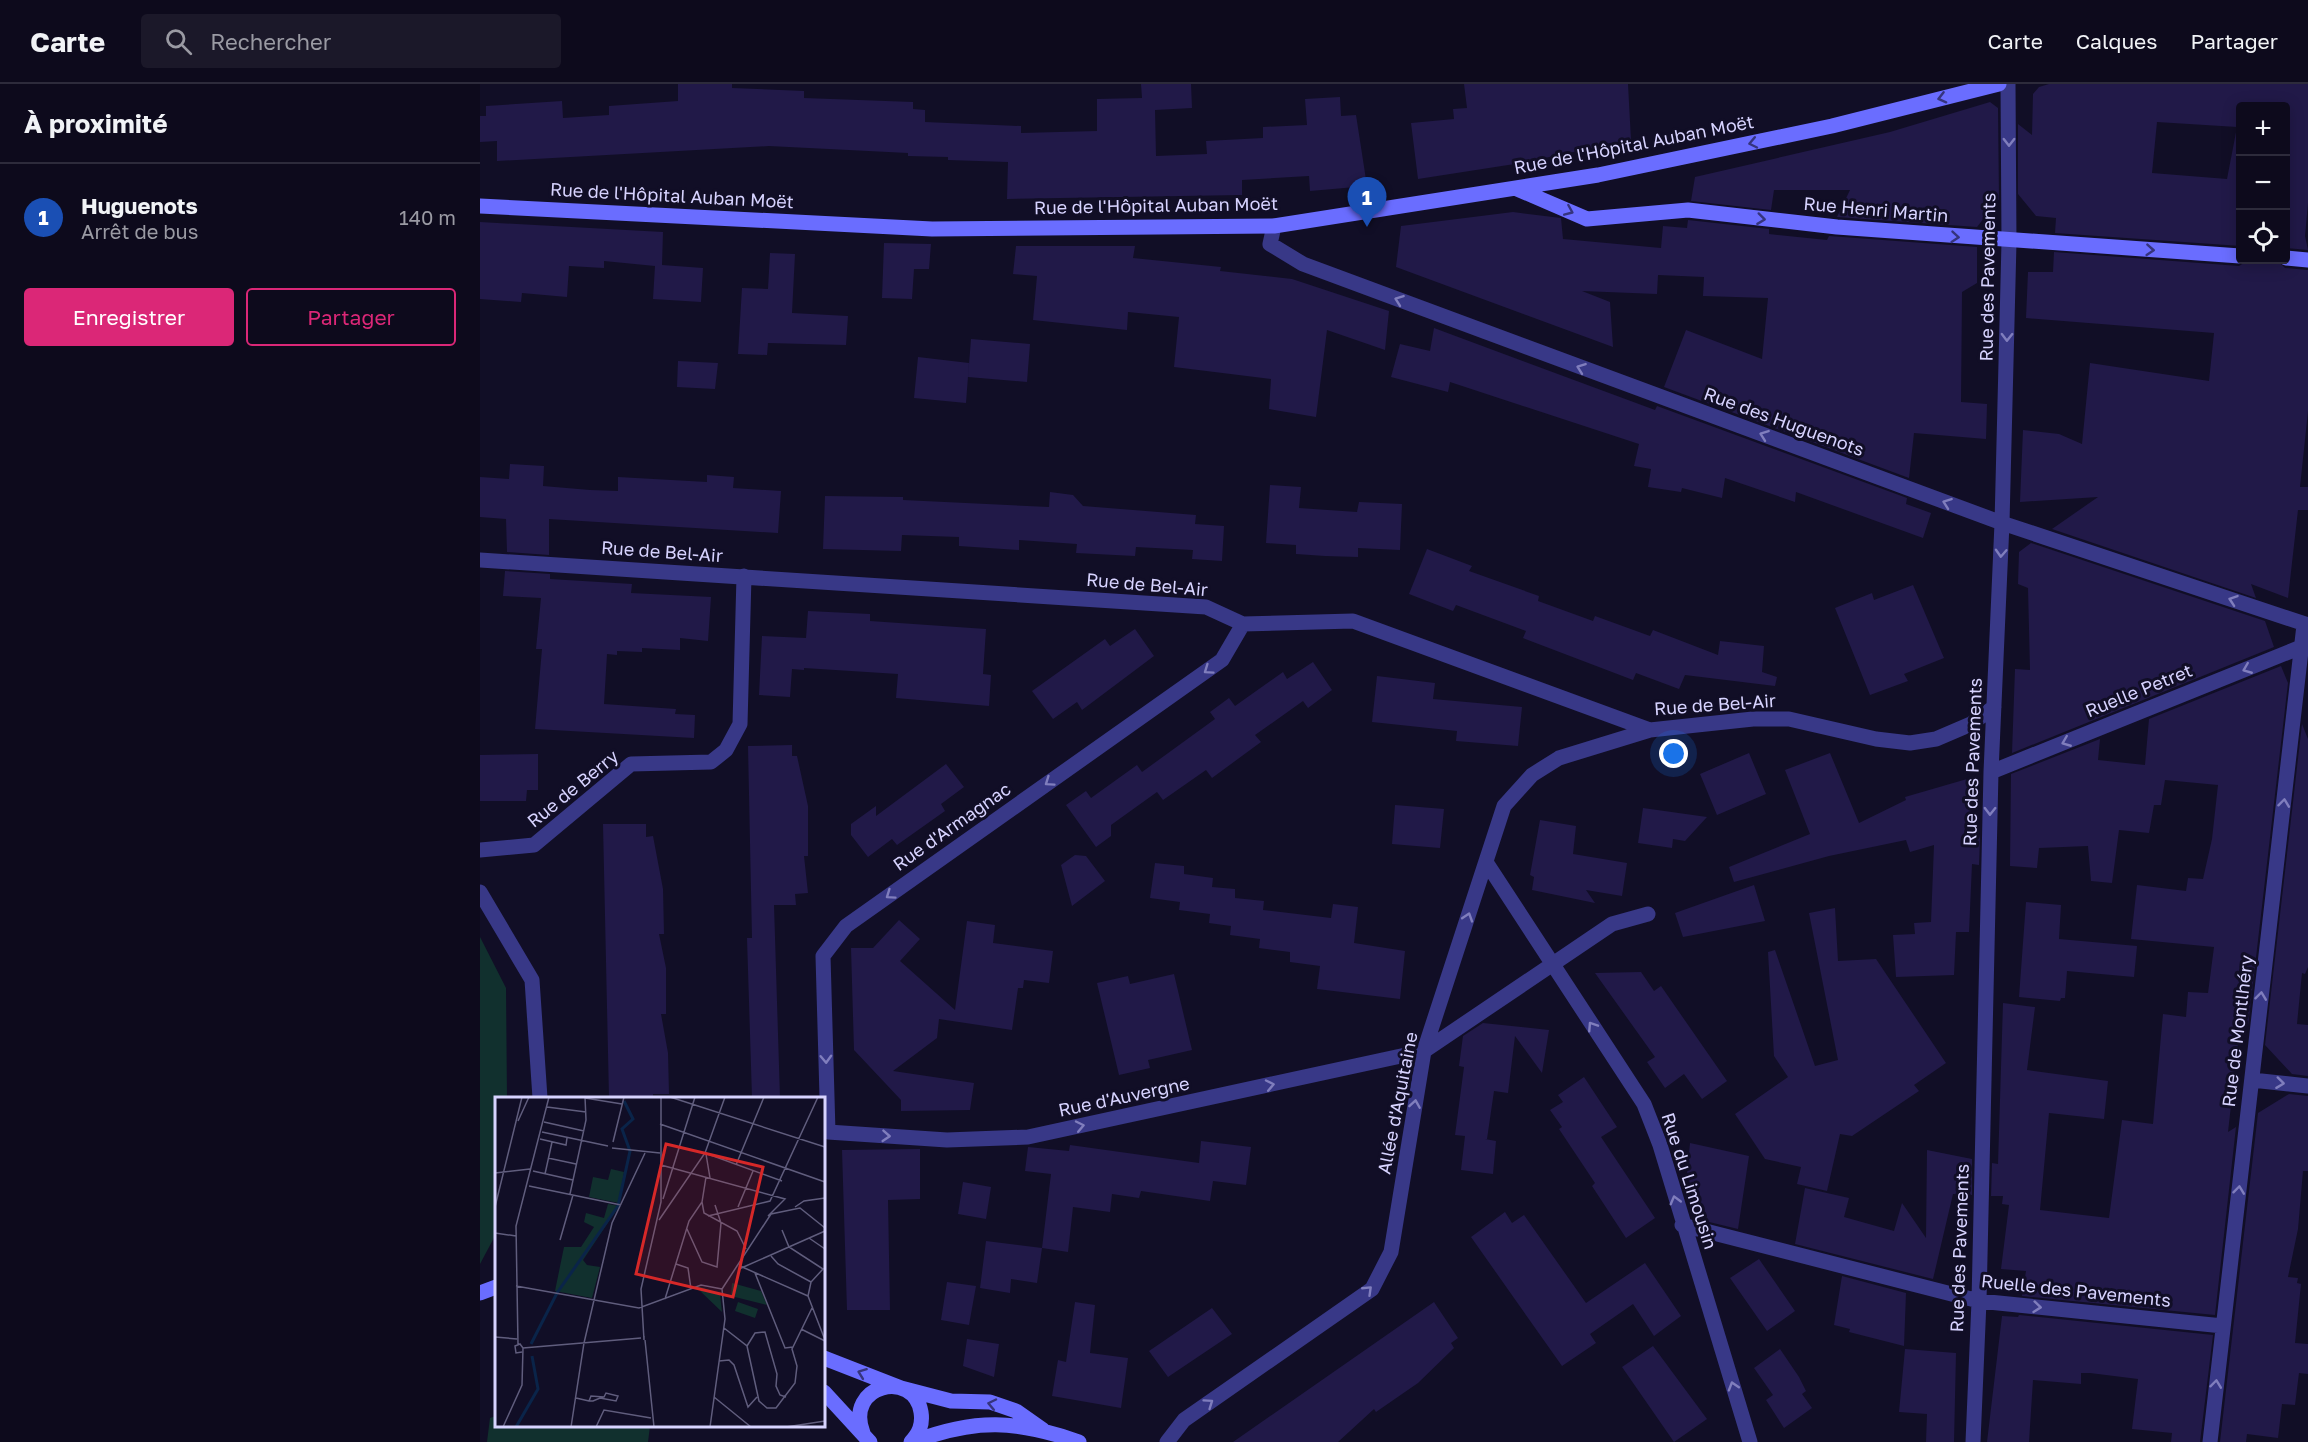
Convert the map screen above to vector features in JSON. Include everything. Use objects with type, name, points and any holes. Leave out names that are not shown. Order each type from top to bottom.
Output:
[{"type":"main road","name":"Rue de l'Hôpital Auban Moët","points":[[480,206],[932,229],[1274,226],[1598,175],[1832,126],[1999,84]]},
{"type":"main road","name":"Rue Henri Martin","points":[[1515,188],[1587,219],[1688,210],[1837,227],[2009,242],[2236,256]]},
{"type":"main road","points":[[2290,258],[2308,260]]},
{"type":"main road","points":[[480,1293],[495,1287]]},
{"type":"main road","points":[[825,1358],[901,1388],[951,1401],[990,1402],[1016,1411],[1043,1430]]},
{"type":"main road","points":[[867,1439],[859,1413],[862,1403],[869,1394],[879,1388],[901,1388],[910,1393],[921,1409],[921,1427],[912,1442]]},
{"type":"main road","points":[[825,1393],[867,1439]]},
{"type":"main road","points":[[912,1442],[972,1424],[1043,1430],[1079,1442]]},
{"type":"street","name":"Rue des Pavements","points":[[1973,1442],[1979,1301],[1991,772],[2002,522],[2009,242],[2008,84]]},
{"type":"street","name":"Rue des Huguenots","points":[[1274,226],[1270,244],[1303,264],[2002,522],[2306,625]]},
{"type":"street","name":"Rue de Bel-Air","points":[[480,560],[1206,607],[1243,624],[1353,621],[1650,730],[1753,719],[1790,719],[1876,739],[1910,742],[1936,738],[1971,724],[1994,707]]},
{"type":"street","name":"Rue de Berry","points":[[480,850],[534,845],[631,764],[711,762],[726,750],[740,724],[744,576]]},
{"type":"street","name":"Rue d'Armagnac","points":[[828,1132],[823,956],[846,926],[1222,660],[1243,624]]},
{"type":"street","name":"Rue de Montlhéry","points":[[2210,1442],[2301,647],[2306,625]]},
{"type":"street","name":"Ruelle Petret","points":[[1991,772],[2301,647]]},
{"type":"street","name":"Allée d'Aquitaine","points":[[1167,1442],[1184,1420],[1372,1289],[1391,1252],[1424,1052],[1504,806],[1532,775],[1559,758],[1650,730]]},
{"type":"street","name":"Rue du Limousin","points":[[1486,862],[1644,1104],[1660,1145],[1682,1225],[1750,1442]]},
{"type":"street","points":[[480,892],[532,980],[540,1097]]},
{"type":"street","points":[[1424,1052],[1612,924],[1648,914]]},
{"type":"street","name":"Rue d'Auvergne","points":[[828,1132],[947,1140],[1028,1137],[1424,1052]]},
{"type":"street","points":[[2252,1080],[2308,1086]]},
{"type":"street","name":"Ruelle des Pavements","points":[[1682,1225],[1979,1301],[2223,1326]]},
{"type":"green space","points":[[480,937],[506,988],[507,1097],[495,1097],[495,1236],[480,1264]]},
{"type":"green space","points":[[495,1416],[495,1427],[650,1427],[648,1442],[487,1442],[490,1418]]},
{"type":"building","points":[[678,84],[732,84],[732,88],[804,91],[804,98],[913,102],[913,109],[925,110],[925,122],[1021,126],[1021,133],[1097,131],[1097,99],[1142,98],[1141,84],[1191,84],[1192,108],[1155,110],[1156,156],[1207,154],[1206,141],[1263,138],[1263,127],[1307,125],[1305,99],[1340,97],[1341,116],[1356,115],[1367,186],[1310,191],[1309,176],[1242,180],[1242,195],[1007,199],[1008,162],[948,160],[948,157],[908,156],[908,153],[769,146],[497,161],[497,141],[480,142],[480,116],[486,116],[486,106],[562,101],[563,118],[609,115],[609,106],[678,101]]},
{"type":"building","points":[[1464,84],[1628,84],[1631,140],[1521,163],[1418,179],[1411,123],[1454,119],[1453,109],[1467,108]]},
{"type":"building","points":[[2049,84],[2308,84],[2308,203],[2305,236],[2308,250],[2290,248],[2290,102],[2236,102],[2236,127],[2157,122],[2152,173],[2227,179],[2236,132],[2236,246],[2055,233],[2056,218],[2036,216],[2018,194],[2018,124],[2032,135],[2033,94],[2039,87]]},
{"type":"building","points":[[1990,102],[1998,108],[1999,199],[1977,227],[1837,217],[1850,190],[1774,190],[1771,210],[1691,201],[1695,177],[1890,132]]},
{"type":"building","points":[[1513,212],[1561,218],[1563,239],[1661,248],[1663,226],[1687,228],[1688,220],[1769,229],[1769,234],[1827,240],[1829,236],[1977,247],[1977,283],[1962,292],[1961,402],[1987,404],[1986,439],[1914,433],[1909,478],[1664,387],[1686,330],[1762,359],[1768,298],[1703,296],[1704,277],[1658,275],[1657,294],[1582,291],[1610,302],[1613,347],[1396,267],[1401,226]]},
{"type":"building","points":[[480,222],[663,232],[662,265],[703,268],[701,302],[653,299],[655,266],[604,261],[604,268],[569,266],[567,297],[522,293],[521,302],[480,299]]},
{"type":"building","points":[[884,243],[931,244],[929,269],[914,269],[912,299],[882,298]]},
{"type":"building","points":[[1016,246],[1135,246],[1133,258],[1221,267],[1220,271],[1292,279],[1389,311],[1385,350],[1327,330],[1316,417],[1269,409],[1271,379],[1174,367],[1179,317],[1128,312],[1127,330],[1033,320],[1037,276],[1013,274]]},
{"type":"building","points":[[2054,252],[2239,266],[2242,264],[2281,264],[2285,268],[2308,270],[2308,411],[2300,487],[2308,487],[2308,510],[2298,510],[2288,598],[2251,584],[2256,598],[2052,529],[2098,497],[2020,502],[2023,430],[2059,434],[2082,444],[2090,363],[2209,381],[2214,333],[2026,318],[2028,272],[2053,272]]},
{"type":"building","points":[[770,253],[795,254],[792,313],[848,316],[846,345],[768,343],[767,355],[738,354],[742,288],[768,289]]},
{"type":"building","points":[[1434,328],[1655,410],[1657,406],[1907,498],[1906,504],[1931,513],[1923,538],[1796,492],[1795,502],[1725,478],[1722,498],[1682,488],[1681,492],[1648,487],[1651,469],[1634,466],[1639,444],[1450,382],[1448,392],[1391,377],[1400,344],[1430,351]]},
{"type":"building","points":[[971,339],[1030,344],[1027,382],[968,377]]},
{"type":"building","points":[[918,357],[969,363],[966,403],[914,398]]},
{"type":"building","points":[[678,361],[718,363],[715,389],[677,387]]},
{"type":"building","points":[[510,464],[544,466],[543,486],[590,490],[618,491],[618,477],[707,482],[707,475],[734,477],[733,488],[781,491],[778,533],[549,519],[549,555],[507,552],[506,519],[480,517],[480,477],[509,479]]},
{"type":"building","points":[[1270,485],[1301,487],[1299,508],[1357,512],[1359,502],[1402,504],[1400,550],[1358,548],[1358,557],[1325,556],[1296,554],[1296,545],[1266,543]]},
{"type":"building","points":[[1050,492],[1073,495],[1083,506],[1196,515],[1195,524],[1224,526],[1222,561],[1192,559],[1193,550],[1136,547],[1135,556],[1076,553],[1077,544],[1019,540],[1019,550],[959,546],[959,537],[902,535],[901,551],[823,549],[825,496],[903,497],[903,500],[1049,507]]},
{"type":"building","points":[[2031,543],[2265,621],[2274,647],[2012,753],[2015,669],[2030,670],[2028,588],[2018,584],[2019,552]]},
{"type":"building","points":[[1427,549],[1472,566],[1469,571],[1539,596],[1538,601],[1593,621],[1595,616],[1650,636],[1653,630],[1718,655],[1720,641],[1764,646],[1762,672],[1777,677],[1775,686],[1685,675],[1679,689],[1636,673],[1633,680],[1523,638],[1526,631],[1456,605],[1453,611],[1409,594]]},
{"type":"building","points":[[505,571],[550,574],[550,579],[632,584],[631,593],[711,597],[708,641],[680,638],[680,650],[642,648],[642,652],[617,651],[617,655],[607,654],[604,704],[676,709],[675,714],[695,715],[694,738],[535,729],[542,649],[536,649],[541,598],[503,596]]},
{"type":"building","points":[[1913,585],[1944,658],[1904,674],[1908,681],[1870,695],[1835,608],[1872,593],[1874,600]]},
{"type":"building","points":[[808,611],[870,614],[870,621],[986,629],[983,674],[991,675],[989,706],[896,698],[898,674],[804,668],[804,670],[792,669],[790,697],[759,695],[762,636],[806,638]]},
{"type":"building","points":[[1135,629],[1154,656],[1082,710],[1077,702],[1053,719],[1032,691],[1105,639],[1110,646]]},
{"type":"building","points":[[1313,662],[1332,690],[1308,708],[1303,701],[1255,735],[1261,742],[1212,778],[1206,770],[1163,800],[1157,792],[1111,825],[1111,836],[1096,847],[1066,805],[1086,791],[1091,798],[1137,765],[1142,772],[1215,719],[1210,712],[1229,698],[1235,706],[1283,672],[1287,679]]},
{"type":"building","points":[[2281,666],[2288,683],[2248,1026],[2241,1017],[2228,1132],[2236,1127],[2215,1315],[2022,1296],[2026,1271],[2001,1269],[2009,1205],[2002,1204],[2003,1196],[1991,1196],[1992,1163],[1998,1164],[2003,1003],[2035,1007],[2027,1070],[2108,1081],[2104,1119],[2049,1113],[2040,1210],[2109,1218],[2122,1120],[2153,1124],[2163,1014],[2186,1017],[2188,992],[2208,993],[2214,947],[2131,939],[2137,885],[2186,891],[2188,878],[2203,879],[2212,839],[2218,785],[2165,780],[2161,805],[2154,805],[2149,833],[2119,830],[2112,883],[2091,881],[2088,846],[2039,848],[2037,868],[2010,866],[2011,774],[2100,739],[2098,760],[2145,765],[2149,719]]},
{"type":"building","points":[[1377,676],[1435,683],[1433,699],[1522,707],[1518,746],[1456,741],[1457,731],[1372,722]]},
{"type":"building","points":[[2302,724],[2308,739],[2308,967],[2305,974],[2302,973],[2297,1024],[2308,1025],[2308,1076],[2292,1074],[2265,1045]]},
{"type":"building","points":[[792,745],[792,756],[797,756],[808,806],[808,856],[804,856],[808,893],[795,894],[796,905],[774,905],[780,1097],[752,1097],[747,938],[752,938],[748,746]]},
{"type":"building","points":[[1749,753],[1766,794],[1717,815],[1700,774]]},
{"type":"building","points":[[1830,753],[1859,823],[1906,800],[1905,797],[1967,779],[1980,839],[1979,865],[1972,864],[1969,932],[1956,932],[1954,975],[1896,977],[1893,935],[1915,934],[1914,923],[1931,922],[1934,845],[1910,852],[1906,840],[1829,856],[1734,882],[1729,867],[1810,834],[1785,770]]},
{"type":"building","points":[[538,754],[538,790],[527,790],[526,801],[480,801],[480,755]]},
{"type":"building","points":[[946,764],[964,787],[941,804],[945,811],[897,845],[892,839],[868,857],[851,835],[851,824],[876,806],[876,816]]},
{"type":"building","points":[[1395,805],[1444,809],[1440,848],[1392,844]]},
{"type":"building","points":[[1643,808],[1707,817],[1685,841],[1673,839],[1672,848],[1638,843]]},
{"type":"building","points":[[1540,820],[1576,826],[1573,854],[1627,863],[1622,896],[1586,890],[1595,903],[1532,890],[1534,877],[1530,875]]},
{"type":"building","points":[[603,824],[646,824],[646,837],[653,836],[663,889],[664,934],[659,934],[666,968],[666,1014],[661,1014],[668,1053],[669,1094],[653,1094],[653,1097],[609,1097]]},
{"type":"building","points":[[1075,855],[1086,856],[1105,881],[1072,906],[1061,865]]},
{"type":"building","points":[[1155,863],[1184,866],[1184,874],[1213,878],[1212,887],[1235,889],[1235,898],[1264,901],[1263,910],[1331,918],[1333,904],[1358,907],[1354,943],[1405,951],[1400,999],[1317,989],[1320,966],[1290,962],[1290,952],[1259,948],[1260,939],[1230,935],[1231,926],[1209,923],[1210,914],[1179,910],[1180,902],[1150,898]]},
{"type":"building","points":[[1754,885],[1765,921],[1683,937],[1675,913]]},
{"type":"building","points":[[2026,902],[2061,905],[2059,939],[2137,946],[2134,977],[2067,971],[2065,998],[2061,998],[2060,1001],[2019,997]]},
{"type":"building","points":[[1835,908],[1838,961],[1876,959],[1946,1063],[1914,1085],[1919,1091],[1852,1136],[1840,1134],[1827,1191],[1797,1184],[1801,1167],[1765,1159],[1735,1114],[1788,1077],[1774,1056],[1768,952],[1775,950],[1815,1066],[1838,1060],[1809,913]]},
{"type":"building","points":[[899,920],[920,939],[900,961],[955,1010],[967,921],[995,925],[993,943],[1053,951],[1049,983],[1024,980],[1023,988],[1018,988],[1012,1030],[939,1019],[937,1038],[893,1071],[974,1083],[970,1110],[901,1111],[901,1100],[854,1050],[851,948],[873,948]]},
{"type":"building","points":[[1641,972],[1654,991],[1661,986],[1727,1081],[1702,1099],[1684,1074],[1665,1088],[1647,1062],[1655,1057],[1595,973]]},
{"type":"building","points":[[1174,974],[1192,1050],[1148,1060],[1150,1068],[1119,1075],[1097,983],[1128,976],[1130,984]]},
{"type":"building","points":[[1483,1023],[1549,1030],[1542,1073],[1515,1036],[1508,1093],[1494,1091],[1487,1139],[1485,1139],[1496,1141],[1493,1174],[1461,1170],[1465,1136],[1455,1135],[1464,1067],[1459,1066],[1463,1036]]},
{"type":"building","points":[[1584,1077],[1617,1127],[1601,1137],[1655,1218],[1626,1238],[1592,1186],[1595,1183],[1559,1129],[1562,1127],[1550,1110],[1563,1102],[1558,1095]]},
{"type":"building","points":[[2289,1094],[2308,1096],[2308,1171],[2303,1171],[2298,1229],[2288,1277],[2298,1278],[2297,1283],[2301,1284],[2295,1343],[2308,1344],[2308,1374],[2299,1373],[2295,1405],[2282,1404],[2278,1438],[2247,1434],[2246,1442],[2220,1442],[2258,1113]]},
{"type":"building","points":[[1201,1141],[1251,1147],[1246,1185],[1213,1181],[1210,1201],[1141,1191],[1139,1198],[1112,1194],[1110,1212],[1073,1207],[1068,1252],[1042,1248],[1051,1174],[1025,1171],[1028,1147],[1069,1151],[1070,1145],[1199,1163]]},
{"type":"building","points":[[1690,1143],[1749,1156],[1738,1229],[1701,1220],[1687,1174]]},
{"type":"building","points":[[920,1149],[920,1199],[888,1200],[890,1310],[847,1310],[842,1150]]},
{"type":"building","points":[[1927,1150],[1972,1159],[1972,1195],[1953,1194],[1933,1279],[1795,1244],[1805,1188],[1849,1198],[1844,1217],[1894,1231],[1902,1203],[1926,1238]]},
{"type":"building","points":[[963,1182],[991,1187],[986,1219],[958,1214]]},
{"type":"building","points":[[1505,1212],[1512,1223],[1524,1215],[1586,1303],[1645,1263],[1681,1316],[1654,1336],[1633,1304],[1590,1334],[1596,1343],[1562,1366],[1471,1237]]},
{"type":"building","points":[[986,1241],[1042,1248],[1037,1283],[1011,1279],[1010,1293],[980,1288]]},
{"type":"building","points":[[1759,1259],[1795,1311],[1767,1331],[1730,1278]]},
{"type":"building","points":[[1842,1276],[1906,1293],[1904,1346],[1849,1332],[1850,1329],[1834,1325]]},
{"type":"building","points":[[947,1282],[976,1286],[969,1325],[941,1320]]},
{"type":"building","points":[[1075,1302],[1095,1305],[1090,1353],[1128,1358],[1121,1408],[1052,1396],[1058,1360],[1066,1362]]},
{"type":"building","points":[[1434,1302],[1458,1338],[1451,1343],[1454,1348],[1418,1383],[1376,1412],[1374,1409],[1338,1442],[1233,1442]]},
{"type":"building","points":[[1212,1308],[1232,1334],[1168,1377],[1149,1351]]},
{"type":"building","points":[[2019,1315],[2213,1335],[2200,1442],[2171,1442],[2172,1433],[2132,1429],[2138,1379],[2081,1373],[2081,1384],[2033,1380],[2029,1442],[1987,1442],[2002,1316],[2018,1317]]},
{"type":"building","points":[[967,1339],[999,1344],[994,1377],[963,1366]]},
{"type":"building","points":[[1653,1346],[1707,1419],[1674,1442],[1622,1367]]},
{"type":"building","points":[[1780,1349],[1799,1377],[1806,1391],[1802,1394],[1812,1408],[1784,1428],[1766,1400],[1773,1395],[1754,1368]]},
{"type":"building","points":[[1905,1349],[1956,1353],[1954,1442],[1926,1442],[1927,1414],[1899,1412]]},
{"type":"place","name":"Huguenots","points":[[1367,227]]}]
